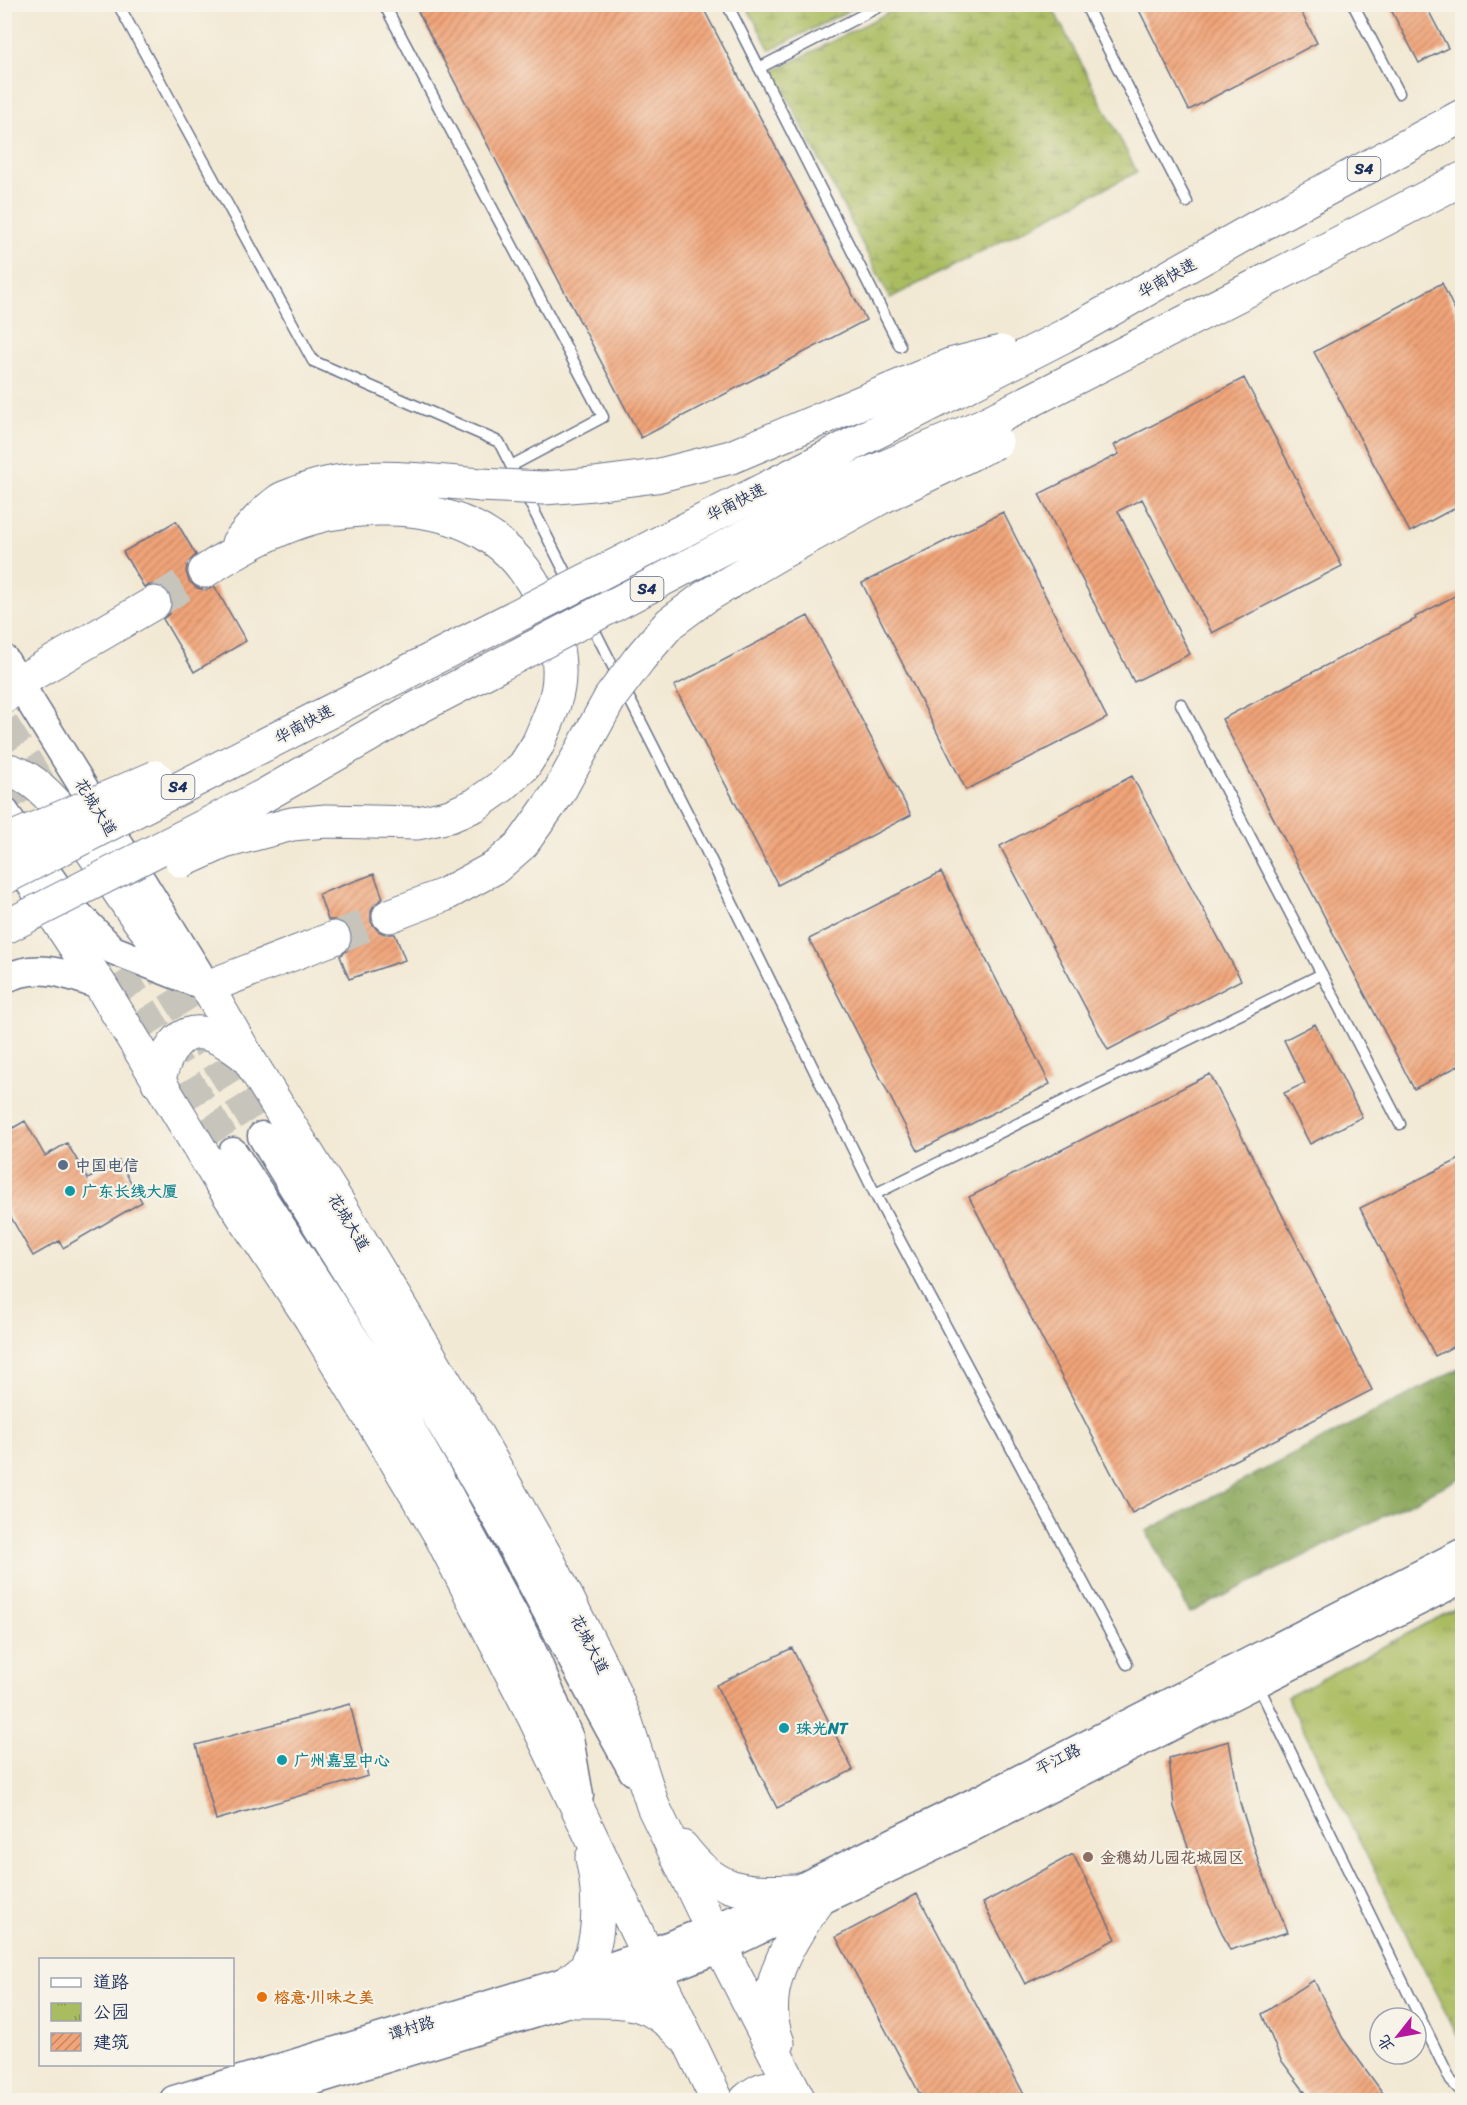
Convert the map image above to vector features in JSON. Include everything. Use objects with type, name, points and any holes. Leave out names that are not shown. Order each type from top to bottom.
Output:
[{"type":"main road","name":"华南快速","points":[[4,878],[1064,336],[1266,222],[1462,116]]},
{"type":"main road","name":"S4","points":[[4,929],[265,795],[417,708],[845,484],[983,425],[1102,366],[1462,179]]},
{"type":"main road","points":[[4,929],[66,913],[224,842],[292,824],[326,821],[418,823],[450,816],[475,805],[502,786],[524,766],[538,744],[553,709],[559,676],[558,653],[551,624],[539,591],[522,566],[503,546],[469,524],[436,513],[399,509],[361,510],[321,516],[291,526],[215,564],[256,520],[282,499],[312,488],[356,479],[410,478],[544,488],[656,476],[731,457],[950,365],[1064,336]]},
{"type":"main road","points":[[389,916],[444,895],[496,867],[522,844],[559,792],[610,698],[670,623],[705,597],[782,552],[880,498],[994,444],[1102,366]]},
{"type":"main road","points":[[9,679],[154,603]]},
{"type":"main road","points":[[353,699],[4,840],[101,986],[219,1180],[311,1319],[434,1523],[509,1666],[717,2100]]},
{"type":"main road","points":[[4,769],[36,784],[72,822],[150,935],[207,987],[334,938]]},
{"type":"main road","name":"花城大道","points":[[207,987],[465,1415],[549,1562],[608,1679],[626,1722],[653,1806],[800,2100]]},
{"type":"main road","points":[[158,1082],[170,1049],[187,1034],[212,1034],[227,1041],[248,1058]]},
{"type":"main road","points":[[653,1806],[698,1866],[722,1884],[737,1890],[806,1897],[797,1929],[783,1956],[775,1980],[773,1996],[773,2029],[800,2100]]},
{"type":"main road","points":[[583,1818],[595,1871],[598,1923],[586,1967],[573,1990],[650,2008],[674,2026],[691,2044]]},
{"type":"main road","points":[[746,2100],[756,2092],[768,2087],[778,2090],[791,2100]]},
{"type":"street","name":"花城大道","points":[[9,679],[207,987]]},
{"type":"street","points":[[4,811],[70,906],[113,950],[207,987]]},
{"type":"street","points":[[4,979],[17,973],[60,972],[101,986]]},
{"type":"street","name":"花城大道","points":[[262,1136],[492,1510],[599,1712],[653,1806]]},
{"type":"street","points":[[232,1152],[392,1396],[519,1624],[568,1738],[583,1818]]},
{"type":"street","name":"平江路","points":[[806,1897],[979,1800],[1462,1554]]},
{"type":"street","name":"平江路","points":[[652,1964],[960,1833],[1462,1579]]},
{"type":"street","name":"谭村路","points":[[250,2100],[652,1964]]},
{"type":"street","name":"谭村路","points":[[174,2100],[573,1990]]},
{"type":"lane","points":[[118,4],[313,361],[498,442],[704,846],[875,1194],[1127,1664]]},
{"type":"lane","points":[[384,4],[603,417],[511,466]]},
{"type":"lane","points":[[727,4],[900,346]]},
{"type":"lane","points":[[759,68],[884,4]]},
{"type":"lane","points":[[1085,4],[1187,202]]},
{"type":"lane","points":[[1353,4],[1399,93]]},
{"type":"lane","points":[[1181,704],[1400,1124]]},
{"type":"lane","points":[[875,1194],[1322,974]]},
{"type":"lane","points":[[1257,1683],[1451,2081],[1462,2092]]},
{"type":"green space","points":[[746,5],[860,5],[770,50]]},
{"type":"green space","points":[[903,5],[1051,5],[1137,172],[890,298],[774,71]]},
{"type":"green space","points":[[1462,1367],[1462,1477],[1190,1613],[1146,1531]]},
{"type":"green space","points":[[1462,1605],[1462,2045],[1287,1697]]},
{"type":"building","points":[[414,4],[701,4],[866,320],[641,438]]},
{"type":"building","points":[[1136,4],[1297,4],[1317,43],[1189,110]]},
{"type":"building","points":[[1388,4],[1425,4],[1448,48],[1419,63]]},
{"type":"building","points":[[1442,283],[1462,326],[1462,504],[1410,532],[1314,352]]},
{"type":"building","points":[[1244,378],[1342,566],[1212,633],[1142,499],[1118,511],[1190,654],[1134,682],[1039,494],[1119,454],[1114,445]]},
{"type":"building","points":[[1003,512],[1107,718],[966,790],[862,583]]},
{"type":"building","points":[[176,521],[196,555],[188,563],[186,571],[189,581],[197,588],[206,590],[215,587],[246,641],[194,672],[163,619],[170,613],[173,603],[170,593],[164,587],[154,584],[144,587],[123,552]]},
{"type":"building","points":[[1462,592],[1462,1064],[1414,1089],[1222,719],[1416,619],[1415,617]]},
{"type":"building","points":[[808,616],[911,815],[778,885],[674,686]]},
{"type":"building","points":[[1132,776],[1241,980],[1108,1050],[1000,846]]},
{"type":"building","points":[[941,872],[1050,1084],[918,1151],[809,939]]},
{"type":"building","points":[[374,874],[383,898],[374,905],[371,922],[378,931],[395,934],[405,960],[349,979],[340,956],[349,949],[353,940],[352,932],[345,923],[328,920],[319,894]]},
{"type":"building","points":[[1315,1024],[1362,1117],[1310,1144],[1284,1093],[1305,1083],[1284,1040]]},
{"type":"building","points":[[1210,1074],[1372,1390],[1132,1513],[969,1197]]},
{"type":"building","name":"广东长线大厦","points":[[25,1121],[45,1156],[67,1143],[88,1179],[119,1161],[142,1202],[63,1248],[59,1241],[33,1256],[4,1205],[4,1133]]},
{"type":"building","points":[[1462,1158],[1462,1342],[1435,1356],[1360,1208]]},
{"type":"building","name":"珠光NT","points":[[792,1648],[853,1770],[777,1808],[716,1685]]},
{"type":"building","name":"广州嘉昱中心","points":[[350,1704],[368,1776],[216,1820],[196,1745]]},
{"type":"building","points":[[1229,1741],[1240,1803],[1260,1866],[1288,1932],[1230,1950],[1205,1896],[1174,1807],[1169,1758]]},
{"type":"building","points":[[1073,1854],[1116,1939],[1025,1984],[983,1903]]},
{"type":"building","points":[[917,1894],[1027,2100],[923,2100],[836,1937]]},
{"type":"building","points":[[1314,1980],[1342,2037],[1388,2100],[1311,2100],[1281,2060],[1262,2014]]},
{"type":"tunnel","points":[[154,603],[205,571]]},
{"type":"tunnel","points":[[4,723],[48,793]]},
{"type":"tunnel","points":[[4,783],[43,845]]},
{"type":"tunnel","points":[[334,938],[389,916]]},
{"type":"tunnel","points":[[99,936],[233,1152]]},
{"type":"tunnel","points":[[149,954],[262,1136]]},
{"type":"place","name":"中国电信","points":[[63,1165]]},
{"type":"place","name":"广东长线大厦","points":[[70,1191]]},
{"type":"place","name":"珠光NT","points":[[784,1728]]},
{"type":"place","name":"广州嘉昱中心","points":[[282,1760]]},
{"type":"place","name":"金穗幼儿园花城园区","points":[[1088,1857]]},
{"type":"place","name":"榕意·川味之美","points":[[262,1997]]}]
